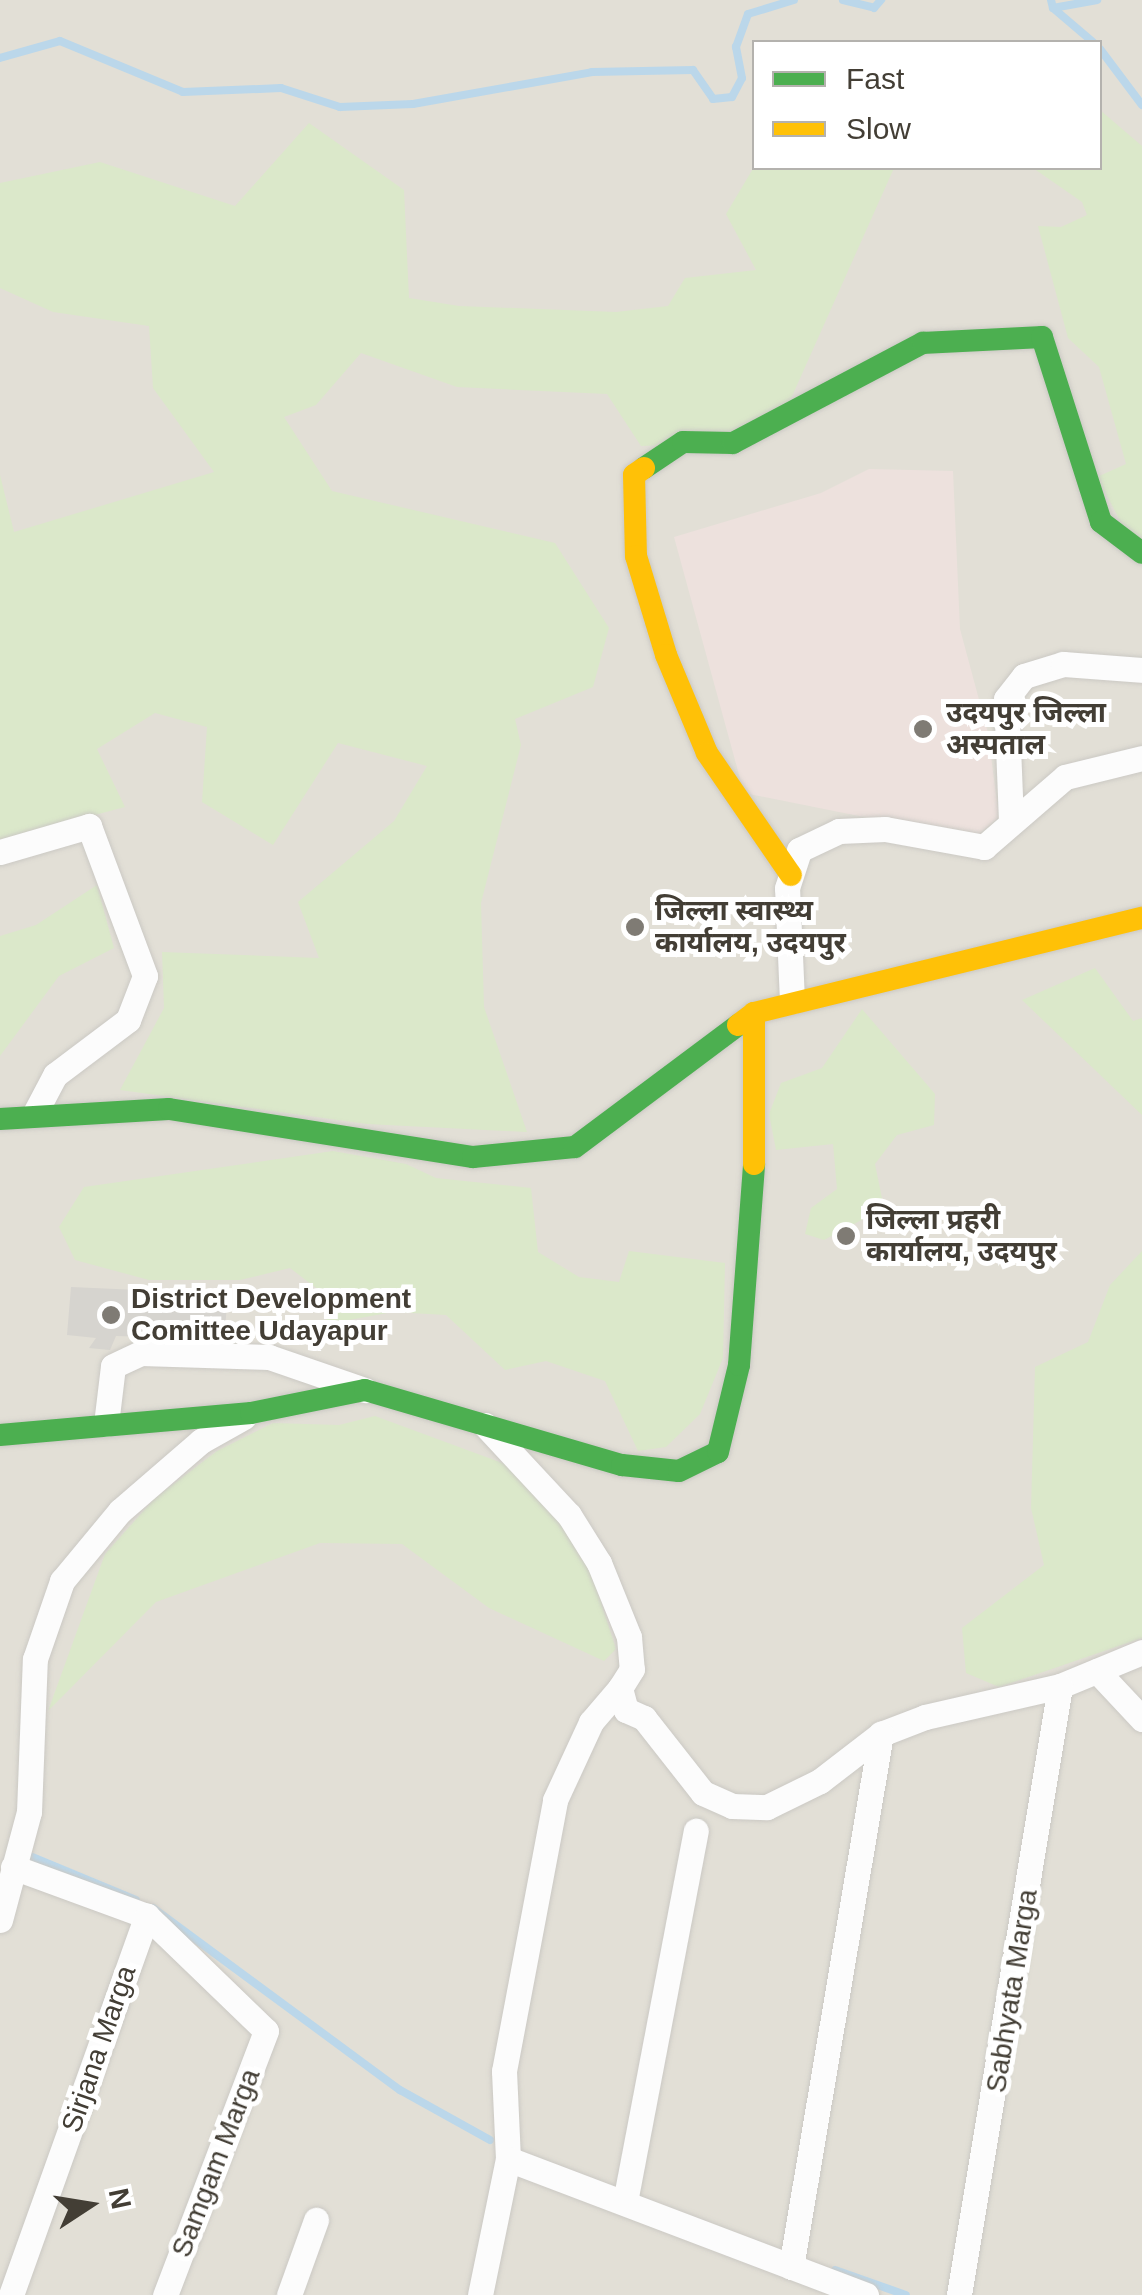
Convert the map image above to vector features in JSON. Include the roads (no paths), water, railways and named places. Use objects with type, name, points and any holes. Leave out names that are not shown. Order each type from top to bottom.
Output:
[{"type":"street","points":[[791,875],[707,753],[666,654],[636,556],[634,475],[682,442],[733,443],[923,343],[1042,337],[1101,522],[1142,553]]},
{"type":"street","points":[[1012,821],[1006,699],[1024,676],[1063,664],[1142,670]]},
{"type":"street","points":[[792,1001],[791,875],[799,850],[839,831],[885,829],[984,847],[1065,777],[1142,758]]},
{"type":"street","points":[[0,852],[89,826],[145,976],[128,1020],[55,1075],[35,1113]]},
{"type":"street","points":[[0,1119],[35,1113],[169,1109],[473,1158],[522,1156],[575,1147],[754,1013],[1142,918]]},
{"type":"street","points":[[106,1424],[113,1366],[141,1352],[269,1357],[365,1390],[622,1466],[679,1471],[718,1452],[738,1365],[760,1089],[754,1013]]},
{"type":"street","points":[[0,1435],[251,1413],[365,1390]]},
{"type":"street","points":[[0,1920],[29,1812],[35,1659],[62,1581],[120,1510],[201,1441],[251,1413]]},
{"type":"street","points":[[480,2295],[508,2159],[504,2071],[555,1800],[591,1722],[632,1669],[630,1637],[599,1563],[569,1515],[482,1422]]},
{"type":"street","points":[[620,1688],[626,1710],[644,1718],[704,1793],[732,1806],[767,1808],[820,1781],[881,1734],[1060,1686],[1142,1652]]},
{"type":"street","points":[[1097,1671],[1142,1718]]},
{"type":"street","name":"Sabhyata Marga","points":[[959,2295],[1060,1686]]},
{"type":"street","points":[[791,2268],[881,1734]]},
{"type":"street","points":[[625,2202],[696,1831]]},
{"type":"street","points":[[13,1868],[146,1916]]},
{"type":"street","name":"Samgam Marga","points":[[146,1916],[266,2031],[165,2295]]},
{"type":"street","name":"Sirjana Marga","points":[[11,2295],[146,1916]]},
{"type":"street","points":[[508,2159],[866,2295]]},
{"type":"street","points":[[289,2295],[316,2220]]},
{"type":"waterway","points":[[0,58],[60,41],[183,92],[281,88],[340,107],[413,104],[592,72],[693,70],[713,99],[732,97],[742,78],[736,47],[748,14],[794,0]]},
{"type":"waterway","points":[[843,0],[874,8],[881,0]]},
{"type":"waterway","points":[[1051,0],[1053,8],[1097,0]]},
{"type":"waterway","points":[[1053,8],[1091,40]]},
{"type":"waterway","points":[[1102,52],[1142,105]]},
{"type":"waterway","points":[[25,1854],[136,1900]]},
{"type":"waterway","points":[[153,1908],[400,2090],[490,2140]]},
{"type":"waterway","points":[[835,2270],[906,2295]]},
{"type":"place","name":"उदयपुर जिल्ला अस्पताल","points":[[923,729]]},
{"type":"place","name":"जिल्ला स्वास्थ्य कार्यालय, उदयपुर","points":[[635,927]]},
{"type":"place","name":"जिल्ला प्रहरी कार्यालय, उदयपुर","points":[[846,1236]]},
{"type":"place","name":"District Development Comittee Udayapur","points":[[111,1315]]}]
